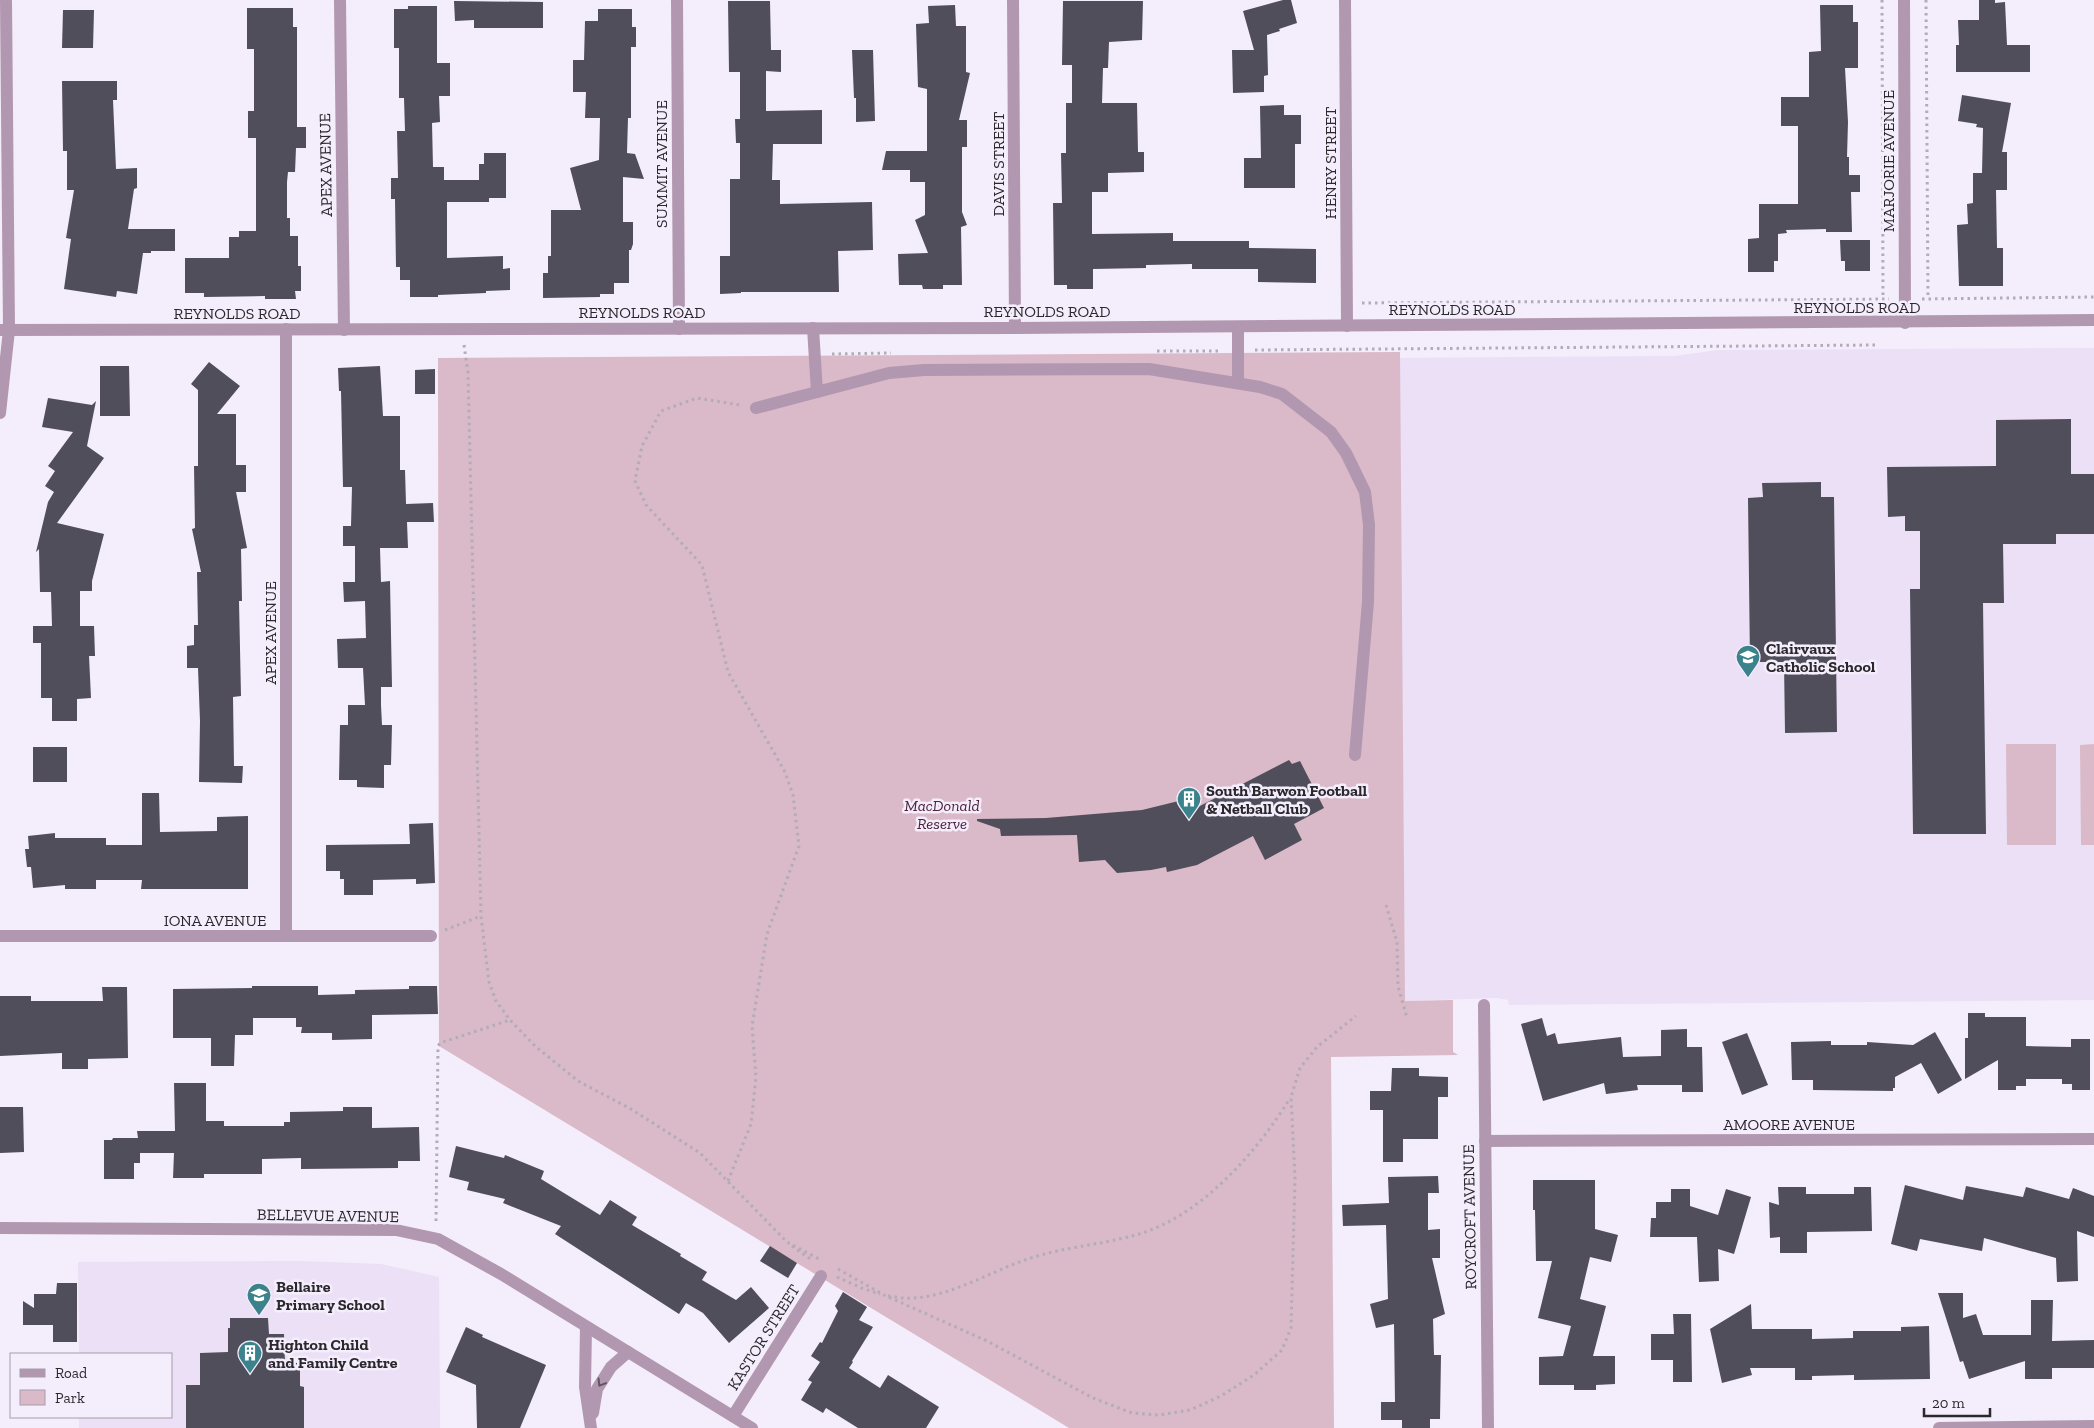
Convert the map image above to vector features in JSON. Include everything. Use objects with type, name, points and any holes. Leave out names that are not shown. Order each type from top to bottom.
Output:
[{"type":"street","points":[[0,414],[5,330],[6,0]]},
{"type":"street","name":"APEX AVENUE","points":[[340,0],[344,330]]},
{"type":"street","name":"SUMMIT AVENUE","points":[[677,0],[678,329]]},
{"type":"street","name":"DAVIS STREET","points":[[1013,0],[1015,328]]},
{"type":"street","name":"HENRY STREET","points":[[1345,0],[1347,326]]},
{"type":"street","name":"MARJORIE AVENUE","points":[[1904,0],[1905,323]]},
{"type":"street","name":"REYNOLDS ROAD","points":[[5,330],[1238,327],[2094,320]]},
{"type":"street","points":[[1238,327],[1238,384]]},
{"type":"street","points":[[813,328],[817,392]]},
{"type":"street","name":"APEX AVENUE","points":[[286,330],[286,936]]},
{"type":"street","points":[[756,408],[889,374],[924,370],[1149,369],[1260,387],[1282,394],[1331,432],[1346,453],[1364,492],[1369,525],[1368,602],[1355,754]]},
{"type":"street","name":"IONA AVENUE","points":[[0,936],[430,936]]},
{"type":"street","name":"ROYCROFT AVENUE","points":[[1484,1005],[1488,1428]]},
{"type":"street","name":"AMOORE AVENUE","points":[[1485,1142],[2094,1138]]},
{"type":"street","name":"BELLEVUE AVENUE","points":[[0,1228],[396,1230],[438,1239],[500,1274],[752,1428]]},
{"type":"street","name":"KASTOR STREET","points":[[733,1416],[826,1275]]},
{"type":"street","points":[[586,1326],[585,1386],[591,1425]]},
{"type":"street","points":[[591,1425],[597,1388],[611,1367],[628,1352]]},
{"type":"street","points":[[1939,1428],[2094,1426]]},
{"type":"path","points":[[1882,0],[1883,299]]},
{"type":"path","points":[[1926,0],[1928,299]]},
{"type":"path","points":[[1347,303],[2094,297]]},
{"type":"path","points":[[462,329],[468,373],[480,916],[489,982],[496,1002],[535,1046],[578,1081],[631,1109],[700,1153],[786,1242],[815,1263]]},
{"type":"path","points":[[1238,350],[1876,345]]},
{"type":"path","points":[[728,1181],[751,1124],[756,1077],[752,1026],[767,934],[799,846],[794,795],[785,772],[728,672],[702,565],[646,505],[635,481],[642,446],[660,411],[697,398],[756,408]]},
{"type":"path","points":[[1386,905],[1397,942],[1398,986],[1407,1018]]},
{"type":"path","points":[[430,936],[480,916]]},
{"type":"path","points":[[826,1275],[884,1295],[913,1299],[970,1282],[1028,1259],[1118,1240],[1165,1225],[1187,1212],[1234,1169],[1278,1118],[1291,1097],[1300,1068],[1317,1047],[1356,1016]]},
{"type":"path","points":[[438,1239],[435,1207],[438,1046],[440,1043],[510,1020]]},
{"type":"path","points":[[834,1267],[884,1295],[987,1341],[1093,1398],[1132,1413],[1159,1415],[1190,1410],[1221,1396],[1254,1375],[1282,1350],[1291,1328],[1295,1178],[1291,1097]]},
{"type":"path","points":[[786,1242],[826,1263]]},
{"type":"shaded area","name":"Clairvaux Catholic School","points":[[2094,348],[2094,1000],[1509,1005],[1508,1000],[1497,998],[1405,1001],[1399,358],[1675,356],[1718,350]]},
{"type":"shaded area","name":"Bellaire Primary School","points":[[300,1261],[381,1264],[439,1277],[440,1428],[79,1428],[79,1418],[172,1418],[172,1353],[79,1353],[78,1262]]},
{"type":"green space","name":"MacDonald Reserve","points":[[1400,352],[1405,1001],[1453,1000],[1453,1052],[1458,1055],[1331,1057],[1334,1428],[1069,1428],[439,1046],[438,358]]},
{"type":"green space","points":[[2006,744],[2056,744],[2056,845],[2007,845]]},
{"type":"green space","points":[[2094,744],[2094,845],[2081,845],[2080,745]]},
{"type":"building","points":[[1283,0],[1291,0],[1297,23],[1267,35],[1268,75],[1264,76],[1264,92],[1233,93],[1232,50],[1254,50],[1243,11]]},
{"type":"building","points":[[1979,0],[1995,0],[1995,3],[2005,2],[2007,45],[2030,45],[2030,72],[1956,72],[1956,45],[1959,45],[1958,20],[1979,20]]},
{"type":"building","points":[[454,1],[543,2],[543,28],[474,28],[474,20],[455,21]]},
{"type":"building","points":[[728,1],[770,1],[771,50],[781,50],[781,72],[766,71],[766,111],[822,110],[822,144],[773,144],[772,180],[780,180],[780,204],[872,202],[873,250],[838,251],[839,292],[741,292],[720,294],[720,256],[730,256],[730,179],[740,179],[740,143],[736,143],[735,119],[740,119],[740,72],[729,72]]},
{"type":"building","points":[[1063,1],[1143,1],[1142,40],[1109,42],[1108,68],[1103,68],[1102,103],[1137,103],[1138,152],[1144,152],[1144,172],[1108,173],[1108,192],[1092,192],[1092,234],[1173,233],[1173,241],[1249,241],[1249,248],[1316,249],[1316,283],[1258,282],[1258,269],[1192,269],[1192,264],[1146,265],[1146,268],[1093,269],[1093,289],[1067,289],[1067,285],[1054,285],[1053,203],[1062,203],[1061,153],[1066,153],[1066,103],[1072,103],[1072,65],[1062,65]]},
{"type":"building","points":[[955,5],[956,26],[966,26],[966,72],[970,73],[959,120],[967,120],[967,147],[962,147],[962,212],[967,225],[961,227],[962,285],[943,285],[943,289],[923,289],[922,285],[899,285],[898,254],[928,253],[915,220],[925,215],[925,182],[910,182],[910,170],[882,170],[886,151],[927,151],[927,89],[918,87],[916,24],[929,23],[928,6]]},
{"type":"building","points":[[1820,5],[1853,5],[1853,22],[1858,22],[1858,68],[1845,68],[1849,175],[1860,175],[1860,192],[1851,192],[1852,232],[1826,232],[1826,229],[1786,230],[1787,233],[1778,234],[1778,261],[1774,261],[1774,272],[1748,272],[1748,239],[1759,238],[1759,204],[1798,204],[1798,126],[1781,126],[1781,97],[1809,97],[1809,52],[1821,51]]},
{"type":"building","points":[[408,6],[437,6],[437,63],[450,63],[450,96],[439,96],[440,122],[432,123],[433,167],[444,167],[444,180],[479,180],[479,164],[484,164],[484,153],[506,153],[506,198],[489,198],[489,202],[447,202],[447,258],[503,256],[503,269],[510,268],[510,290],[438,295],[438,297],[410,297],[410,280],[400,280],[400,267],[396,267],[395,199],[391,199],[391,178],[398,178],[397,131],[405,131],[404,98],[399,98],[399,48],[394,48],[394,9],[408,9]]},
{"type":"building","points":[[247,8],[293,8],[293,27],[297,27],[297,127],[306,127],[306,148],[296,148],[295,172],[288,172],[287,182],[287,218],[290,218],[290,236],[298,236],[298,266],[301,266],[301,291],[295,291],[296,299],[265,299],[265,296],[204,297],[204,293],[185,293],[185,258],[229,258],[229,237],[239,237],[239,231],[256,231],[256,138],[248,138],[248,111],[254,111],[254,49],[247,49]]},
{"type":"building","points":[[598,9],[632,9],[632,27],[636,27],[636,47],[631,47],[631,118],[628,118],[627,153],[635,154],[644,179],[623,177],[623,222],[633,222],[633,244],[631,250],[629,250],[629,283],[614,283],[614,294],[600,294],[600,297],[543,298],[543,273],[548,273],[548,256],[551,256],[551,210],[581,210],[570,168],[599,160],[600,118],[585,118],[586,92],[573,92],[573,60],[584,60],[585,21],[598,21]]},
{"type":"building","points":[[63,10],[94,10],[93,48],[62,48]]},
{"type":"building","points":[[852,50],[873,50],[875,121],[856,122]]},
{"type":"building","points":[[62,81],[117,81],[117,100],[113,100],[116,169],[137,168],[137,188],[134,189],[128,229],[175,229],[175,251],[143,253],[137,294],[117,291],[116,297],[64,289],[71,239],[66,238],[74,190],[67,190],[67,151],[63,151]]},
{"type":"building","points":[[1962,95],[2011,103],[2002,152],[2007,152],[2007,190],[1996,190],[1997,248],[2003,248],[2003,286],[1959,286],[1957,225],[1968,224],[1967,204],[1973,203],[1973,173],[1982,173],[1983,128],[1976,127],[1977,124],[1958,121]]},
{"type":"building","points":[[1284,105],[1284,115],[1301,115],[1301,144],[1295,144],[1295,188],[1244,188],[1244,158],[1261,158],[1260,106]]},
{"type":"building","points":[[1840,240],[1870,240],[1870,271],[1845,271],[1845,261],[1841,261]]},
{"type":"building","points":[[209,362],[240,386],[217,414],[236,414],[236,465],[246,465],[246,492],[236,492],[247,548],[241,549],[242,601],[239,601],[241,696],[233,697],[234,766],[243,766],[242,783],[199,782],[200,721],[198,668],[187,668],[187,646],[194,645],[194,625],[198,625],[197,572],[201,572],[192,529],[195,528],[194,466],[198,466],[198,390],[191,384]]},
{"type":"building","points":[[100,366],[129,366],[130,416],[100,416]]},
{"type":"building","points":[[380,366],[383,416],[400,416],[400,470],[405,470],[406,504],[433,503],[434,522],[407,522],[408,548],[380,548],[381,582],[390,581],[392,687],[381,687],[382,725],[392,725],[391,765],[384,765],[384,788],[357,787],[357,780],[339,780],[340,725],[348,725],[348,705],[365,705],[363,668],[338,668],[337,639],[366,638],[365,601],[344,602],[343,582],[355,582],[355,546],[343,546],[343,526],[351,526],[352,487],[343,487],[341,391],[339,391],[338,368]]},
{"type":"building","points":[[435,369],[435,394],[415,394],[415,370]]},
{"type":"building","points":[[48,398],[92,405],[96,401],[87,446],[104,458],[57,523],[104,534],[92,581],[92,591],[80,591],[80,626],[94,626],[95,656],[89,656],[91,698],[77,699],[77,721],[52,721],[52,698],[41,698],[41,643],[33,643],[33,626],[52,626],[51,592],[40,592],[39,549],[36,552],[48,502],[54,492],[45,486],[55,471],[48,466],[73,432],[42,427]]},
{"type":"building","points":[[2071,419],[2071,474],[2094,474],[2094,534],[2056,534],[2056,544],[2003,544],[2004,603],[1983,603],[1986,834],[1913,834],[1910,589],[1920,589],[1920,531],[1905,531],[1905,516],[1888,517],[1887,467],[1996,466],[1996,420]]},
{"type":"building","points":[[1821,482],[1821,497],[1834,497],[1837,732],[1785,733],[1784,662],[1750,662],[1748,498],[1763,497],[1762,483]]},
{"type":"building","points":[[33,747],[67,747],[67,782],[33,782]]},
{"type":"building","name":"South Barwon Football & Netball Club","points":[[1289,760],[1292,764],[1300,761],[1324,808],[1294,824],[1302,840],[1265,860],[1253,836],[1197,865],[1167,872],[1166,867],[1117,873],[1105,860],[1079,862],[1077,835],[1001,836],[1000,829],[977,821],[977,819],[1046,818],[1142,810],[1199,796],[1198,807]]},
{"type":"building","points":[[142,793],[159,793],[160,832],[217,831],[217,817],[248,816],[248,889],[141,889],[142,880],[96,880],[96,889],[65,889],[65,885],[33,888],[31,867],[27,867],[25,849],[29,849],[28,836],[55,833],[55,838],[106,838],[106,845],[142,845]]},
{"type":"building","points":[[433,823],[435,883],[416,884],[416,879],[373,880],[373,895],[344,895],[344,879],[340,879],[340,871],[326,871],[326,845],[410,844],[409,824]]},
{"type":"building","points":[[252,986],[318,986],[318,995],[355,994],[355,990],[409,989],[409,986],[437,986],[438,1014],[372,1015],[372,1039],[332,1040],[332,1033],[301,1033],[302,1027],[296,1027],[296,1018],[253,1018],[253,1035],[235,1035],[234,1066],[211,1066],[211,1038],[173,1038],[173,989],[252,988]]},
{"type":"building","points":[[102,987],[127,987],[128,1058],[88,1059],[88,1069],[62,1069],[62,1053],[0,1056],[0,996],[31,996],[31,1001],[103,1001]]},
{"type":"building","points":[[1968,1013],[1985,1013],[1985,1017],[2026,1017],[2026,1046],[2071,1047],[2071,1039],[2090,1039],[2090,1090],[2072,1090],[2072,1084],[2062,1084],[2062,1079],[2026,1079],[2026,1086],[2016,1086],[2016,1090],[1998,1090],[1998,1060],[1965,1079],[1965,1038],[1968,1038]]},
{"type":"building","points":[[1542,1018],[1547,1036],[1555,1033],[1558,1044],[1621,1037],[1623,1057],[1661,1056],[1661,1030],[1687,1029],[1687,1047],[1702,1047],[1703,1092],[1682,1092],[1682,1085],[1637,1085],[1638,1090],[1606,1094],[1604,1083],[1543,1101],[1521,1024]]},
{"type":"building","points":[[1935,1032],[1962,1080],[1938,1094],[1921,1063],[1895,1077],[1895,1088],[1893,1088],[1893,1091],[1813,1090],[1813,1080],[1792,1080],[1791,1042],[1831,1041],[1831,1045],[1867,1045],[1867,1042],[1913,1045]]},
{"type":"building","points":[[1747,1033],[1768,1085],[1742,1095],[1722,1042]]},
{"type":"building","points":[[1392,1068],[1419,1068],[1419,1076],[1448,1077],[1448,1097],[1438,1097],[1438,1139],[1403,1139],[1403,1162],[1383,1162],[1383,1110],[1370,1110],[1370,1091],[1391,1091]]},
{"type":"building","points":[[174,1083],[206,1083],[206,1121],[224,1121],[224,1126],[284,1126],[284,1122],[290,1122],[290,1112],[343,1111],[343,1107],[372,1107],[372,1128],[419,1127],[420,1161],[398,1161],[398,1168],[301,1169],[301,1158],[262,1159],[262,1174],[204,1174],[204,1178],[173,1178],[174,1153],[140,1153],[140,1163],[134,1163],[134,1179],[104,1179],[104,1140],[138,1138],[137,1131],[175,1131]]},
{"type":"building","points":[[0,1107],[23,1107],[24,1152],[0,1153]]},
{"type":"building","points":[[456,1146],[504,1158],[505,1155],[544,1171],[541,1179],[600,1215],[610,1200],[637,1217],[632,1225],[707,1272],[702,1280],[736,1300],[751,1287],[769,1308],[729,1343],[703,1313],[686,1303],[679,1314],[555,1234],[561,1226],[503,1203],[505,1199],[467,1190],[469,1182],[449,1177]]},
{"type":"building","points":[[1438,1176],[1439,1193],[1428,1193],[1428,1230],[1440,1229],[1440,1258],[1432,1258],[1445,1314],[1433,1319],[1434,1355],[1441,1355],[1440,1419],[1430,1419],[1430,1428],[1402,1428],[1402,1420],[1381,1420],[1381,1402],[1395,1402],[1394,1324],[1376,1328],[1370,1304],[1388,1299],[1386,1225],[1343,1226],[1342,1205],[1389,1203],[1388,1177]]},
{"type":"building","points":[[1533,1180],[1595,1180],[1595,1229],[1618,1235],[1611,1262],[1590,1257],[1580,1299],[1606,1306],[1593,1356],[1615,1356],[1615,1384],[1596,1385],[1596,1390],[1574,1390],[1574,1385],[1539,1385],[1539,1357],[1563,1356],[1571,1326],[1538,1318],[1552,1261],[1536,1261]]},
{"type":"building","points":[[1905,1185],[1963,1200],[1966,1186],[2023,1197],[2026,1187],[2069,1199],[2073,1188],[2094,1196],[2094,1237],[2077,1231],[2078,1281],[2057,1282],[2056,1258],[1984,1238],[1982,1251],[1920,1239],[1917,1251],[1891,1244]]},
{"type":"building","points":[[1778,1187],[1806,1187],[1806,1194],[1854,1194],[1854,1187],[1871,1187],[1872,1231],[1807,1232],[1807,1253],[1780,1253],[1780,1237],[1770,1238],[1769,1202],[1779,1205]]},
{"type":"building","points":[[1671,1189],[1690,1189],[1690,1206],[1718,1215],[1726,1189],[1751,1197],[1734,1254],[1718,1249],[1719,1281],[1699,1282],[1697,1237],[1650,1237],[1651,1218],[1656,1218],[1656,1202],[1671,1202]]},
{"type":"building","points":[[770,1246],[797,1263],[788,1278],[760,1261]]},
{"type":"building","points":[[57,1283],[77,1283],[77,1342],[53,1342],[53,1325],[23,1325],[23,1301],[34,1308],[34,1294],[56,1294]]},
{"type":"building","points":[[843,1292],[867,1307],[859,1320],[873,1327],[849,1368],[880,1388],[888,1375],[939,1407],[926,1428],[858,1428],[826,1408],[823,1413],[801,1400],[812,1382],[808,1380],[820,1362],[811,1356],[820,1342],[822,1343],[838,1311],[835,1306]]},
{"type":"building","points":[[1938,1293],[1963,1293],[1963,1318],[1976,1314],[1983,1335],[2031,1335],[2031,1300],[2053,1300],[2052,1341],[2094,1340],[2094,1368],[2052,1368],[2052,1379],[2025,1379],[2025,1361],[1969,1379],[1963,1361],[1960,1362]]},
{"type":"building","points":[[1751,1304],[1752,1329],[1812,1329],[1812,1339],[1853,1338],[1853,1331],[1901,1331],[1901,1327],[1929,1326],[1930,1379],[1854,1380],[1854,1375],[1812,1376],[1812,1380],[1795,1380],[1795,1368],[1750,1368],[1752,1375],[1722,1383],[1710,1329]]},
{"type":"building","points":[[1673,1314],[1691,1314],[1692,1382],[1673,1382],[1673,1360],[1651,1360],[1651,1334],[1674,1334]]},
{"type":"building","name":"Highton Child and Family Centre","points":[[230,1318],[268,1318],[269,1334],[284,1334],[285,1363],[300,1363],[300,1386],[304,1387],[304,1428],[186,1428],[186,1385],[200,1385],[200,1353],[228,1352]]},
{"type":"building","points":[[466,1327],[483,1335],[482,1337],[546,1365],[520,1428],[477,1428],[476,1385],[446,1372]]},
{"type":"place","name":"Clairvaux Catholic School","points":[[1748,678]]},
{"type":"place","name":"South Barwon Football & Netball Club","points":[[1189,820]]},
{"type":"place","name":"Bellaire Primary School","points":[[259,1316]]},
{"type":"place","name":"Highton Child and Family Centre","points":[[250,1374]]}]
